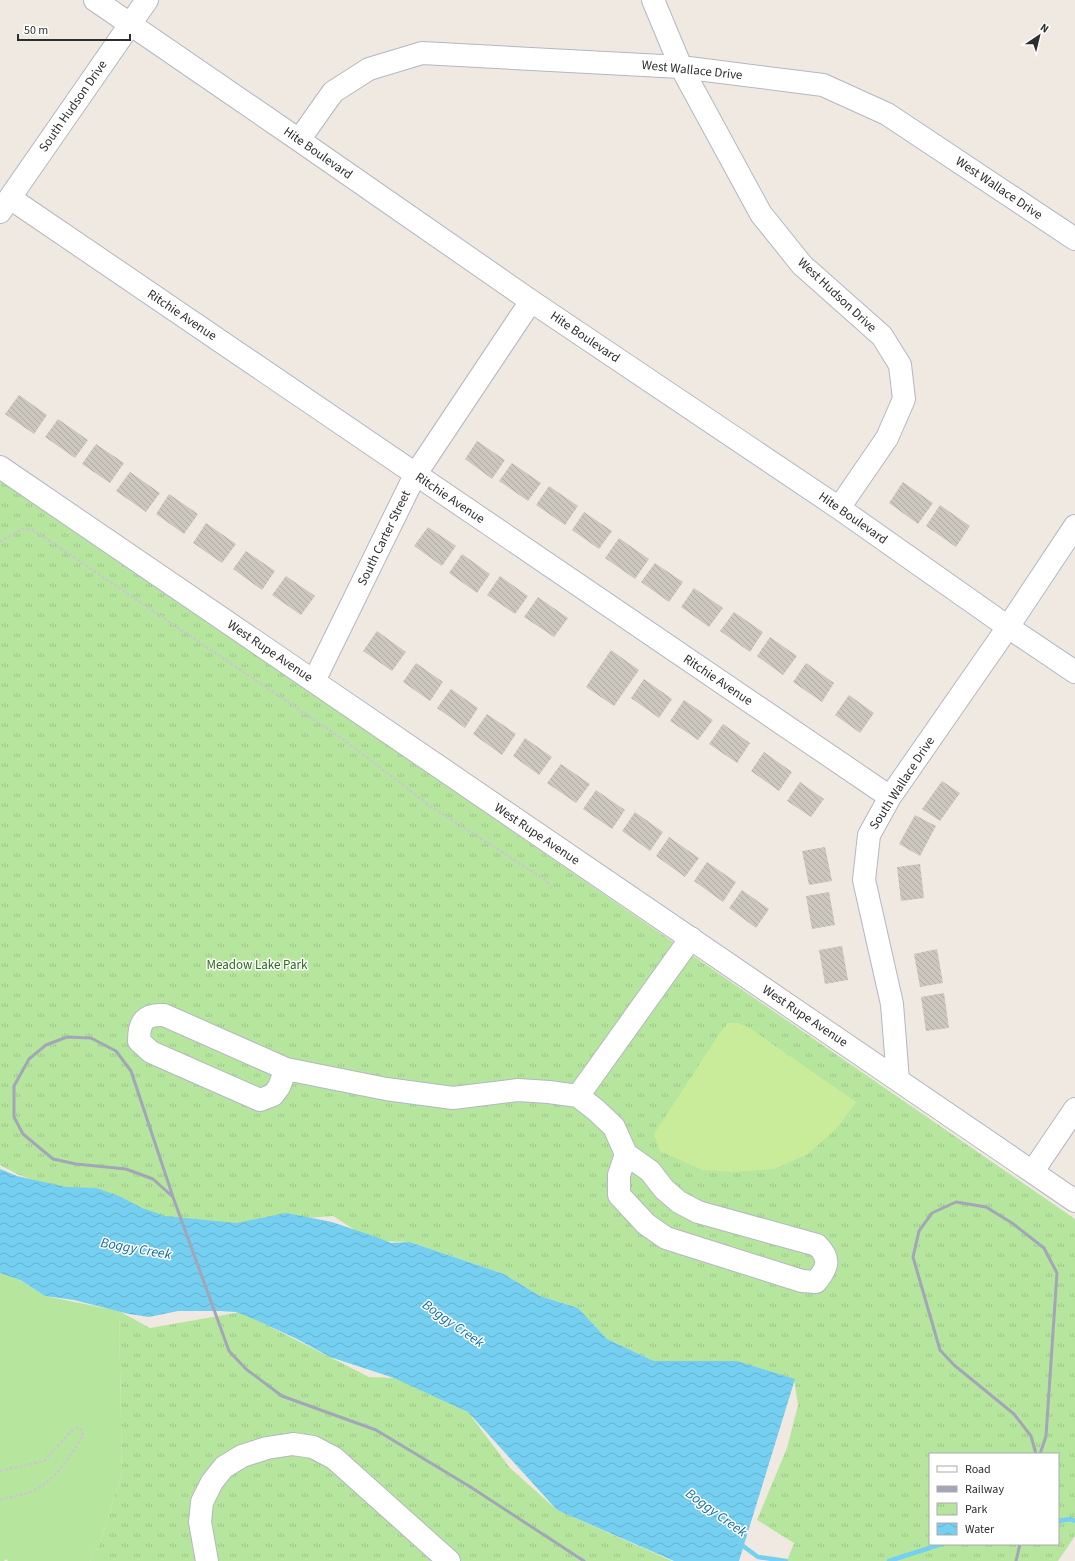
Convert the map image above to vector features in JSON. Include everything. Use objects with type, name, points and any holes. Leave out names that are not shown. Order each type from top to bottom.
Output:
[{"type":"street","name":"Hite Boulevard","points":[[95,0],[531,301],[839,508],[1008,627],[1075,672]]},
{"type":"street","name":"South Hudson Drive","points":[[5,205],[147,0]]},
{"type":"street","name":"West Hudson Drive","points":[[652,0],[681,67],[761,214],[802,265],[882,336],[900,365],[904,399],[887,438],[839,508]]},
{"type":"street","name":"West Wallace Drive","points":[[299,140],[333,92],[369,69],[422,53],[681,67],[823,85],[887,114],[1075,239]]},
{"type":"street","name":"Ritchie Avenue","points":[[5,205],[415,475],[890,797]]},
{"type":"street","name":"South Carter Street","points":[[314,681],[415,475],[531,301]]},
{"type":"street","name":"West Rupe Avenue","points":[[0,466],[1075,1201]]},
{"type":"street","name":"South Wallace Drive","points":[[898,1080],[892,1004],[864,880],[869,836],[890,797],[1008,627],[1075,526]]},
{"type":"street","points":[[578,1096],[691,938]]},
{"type":"street","points":[[286,1070],[279,1087],[273,1095],[260,1100],[151,1052],[139,1041],[139,1030],[142,1022],[153,1015],[164,1015],[286,1070],[386,1089],[453,1098],[518,1090],[578,1096],[614,1127],[626,1154],[650,1171],[664,1189],[679,1202],[698,1212],[817,1245],[825,1252],[827,1263],[823,1274],[816,1282],[802,1281],[666,1238],[646,1224],[619,1195],[619,1175],[626,1154]]},
{"type":"street","points":[[1033,1171],[1075,1109]]},
{"type":"street","points":[[208,1561],[200,1522],[202,1502],[212,1482],[224,1467],[242,1456],[267,1448],[294,1444],[313,1447],[334,1458],[449,1561]]},
{"type":"path","points":[[0,542],[22,529],[32,529],[347,742],[430,806],[544,879],[552,888]]},
{"type":"path","points":[[0,1471],[44,1461],[71,1431],[77,1428],[82,1430],[83,1436],[67,1459],[54,1475],[39,1488],[24,1494],[0,1500]]},
{"type":"green space","name":"Meadow Lake Park","points":[[0,478],[1075,1219],[1075,1536],[1058,1561],[787,1561],[794,1543],[757,1520],[787,1448],[798,1405],[794,1379],[707,1364],[654,1361],[607,1339],[578,1308],[540,1296],[504,1274],[410,1242],[372,1241],[333,1216],[199,1226],[90,1199],[19,1175],[0,1165]]},
{"type":"green space","points":[[728,1023],[737,1023],[748,1027],[856,1102],[838,1127],[808,1154],[774,1169],[734,1172],[702,1170],[660,1151],[654,1134],[719,1034]]},
{"type":"green space","points":[[0,1271],[13,1276],[45,1296],[119,1311],[122,1474],[99,1545],[90,1561],[8,1561],[6,1559],[4,1561],[0,1561]]},
{"type":"green space","points":[[119,1311],[150,1328],[241,1312],[369,1377],[394,1378],[431,1393],[468,1412],[510,1468],[557,1510],[672,1561],[90,1561],[99,1545],[122,1474]]},
{"type":"water","points":[[0,1169],[17,1176],[66,1187],[96,1188],[119,1196],[142,1208],[165,1216],[237,1223],[286,1213],[332,1222],[391,1243],[410,1242],[504,1274],[540,1296],[578,1308],[607,1339],[654,1361],[737,1361],[795,1379],[739,1561],[674,1561],[557,1510],[468,1412],[394,1378],[330,1357],[297,1339],[236,1312],[178,1311],[149,1317],[129,1314],[74,1300],[45,1296],[20,1280],[0,1273]]},
{"type":"building","points":[[19,395],[47,415],[34,434],[5,414]]},
{"type":"building","points":[[58,419],[88,440],[75,458],[45,437]]},
{"type":"building","points":[[477,441],[505,460],[492,479],[465,459]]},
{"type":"building","points":[[96,444],[124,463],[110,483],[82,464]]},
{"type":"building","points":[[512,463],[541,483],[528,501],[499,481]]},
{"type":"building","points":[[130,472],[160,493],[146,512],[116,491]]},
{"type":"building","points":[[903,482],[933,503],[918,524],[889,503]]},
{"type":"building","points":[[549,486],[578,506],[565,525],[536,505]]},
{"type":"building","points":[[169,494],[198,514],[184,534],[156,514]]},
{"type":"building","points":[[940,505],[970,526],[956,547],[926,526]]},
{"type":"building","points":[[584,512],[612,531],[599,549],[572,530]]},
{"type":"building","points":[[206,523],[236,544],[222,563],[193,543]]},
{"type":"building","points":[[428,527],[456,546],[442,566],[414,546]]},
{"type":"building","points":[[619,538],[649,559],[635,579],[605,558]]},
{"type":"building","points":[[246,551],[275,571],[262,590],[233,569]]},
{"type":"building","points":[[462,554],[490,574],[477,593],[449,573]]},
{"type":"building","points":[[655,563],[683,582],[669,602],[641,582]]},
{"type":"building","points":[[286,576],[315,596],[301,615],[272,595]]},
{"type":"building","points":[[500,576],[528,596],[515,614],[487,595]]},
{"type":"building","points":[[694,588],[723,608],[709,627],[681,607]]},
{"type":"building","points":[[538,597],[568,618],[554,637],[524,617]]},
{"type":"building","points":[[734,612],[763,632],[750,652],[720,631]]},
{"type":"building","points":[[377,631],[406,652],[392,671],[363,651]]},
{"type":"building","points":[[770,637],[797,656],[783,675],[757,656]]},
{"type":"building","points":[[611,650],[639,670],[614,706],[586,687]]},
{"type":"building","points":[[416,663],[443,682],[430,701],[403,682]]},
{"type":"building","points":[[806,663],[834,683],[822,702],[793,682]]},
{"type":"building","points":[[644,679],[672,699],[659,718],[631,698]]},
{"type":"building","points":[[451,689],[478,708],[465,728],[437,708]]},
{"type":"building","points":[[849,695],[874,713],[860,733],[835,715]]},
{"type":"building","points":[[684,700],[713,720],[698,740],[670,721]]},
{"type":"building","points":[[487,714],[516,734],[502,755],[473,734]]},
{"type":"building","points":[[723,724],[750,743],[737,763],[709,744]]},
{"type":"building","points":[[525,738],[552,757],[539,775],[513,756]]},
{"type":"building","points":[[764,752],[792,772],[779,791],[751,771]]},
{"type":"building","points":[[561,764],[590,784],[576,803],[547,783]]},
{"type":"building","points":[[942,781],[960,793],[940,821],[922,809]]},
{"type":"building","points":[[800,782],[824,799],[811,817],[787,801]]},
{"type":"building","points":[[596,790],[625,810],[612,829],[583,809]]},
{"type":"building","points":[[635,812],[663,832],[650,851],[622,831]]},
{"type":"building","points":[[915,815],[936,826],[920,856],[899,844]]},
{"type":"building","points":[[669,837],[699,858],[685,877],[656,856]]},
{"type":"building","points":[[825,847],[832,881],[809,885],[802,851]]},
{"type":"building","points":[[707,862],[736,882],[723,902],[694,881]]},
{"type":"building","points":[[920,864],[924,898],[901,901],[897,867]]},
{"type":"building","points":[[742,890],[769,909],[756,928],[729,908]]},
{"type":"building","points":[[829,892],[835,925],[812,929],[806,896]]},
{"type":"building","points":[[842,946],[848,980],[825,984],[819,950]]},
{"type":"building","points":[[937,949],[943,983],[920,987],[914,954]]},
{"type":"building","points":[[944,993],[949,1028],[926,1031],[921,997]]},
{"type":"waterway","name":"Boggy Creek","points":[[1059,1521],[1071,1519],[1075,1521]]},
{"type":"waterway","name":"Boggy Creek","points":[[739,1543],[758,1557],[786,1561]]},
{"type":"waterway","name":"Boggy Creek","points":[[889,1561],[939,1545]]},
{"type":"railway","points":[[173,1197],[131,1071],[116,1051],[91,1038],[67,1037],[46,1045],[29,1059],[14,1086],[14,1117],[23,1134],[53,1159],[76,1164],[126,1169],[153,1179],[173,1197],[229,1351],[246,1369],[282,1396],[376,1430],[469,1486],[584,1561]]},
{"type":"railway","points":[[1036,1453],[1031,1436],[1014,1414],[954,1365],[940,1350],[913,1257],[919,1231],[932,1213],[956,1202],[986,1207],[1012,1223],[1044,1248],[1057,1273],[1046,1436],[1040,1453]]},
{"type":"railway","points":[[1016,1561],[1020,1545]]}]
